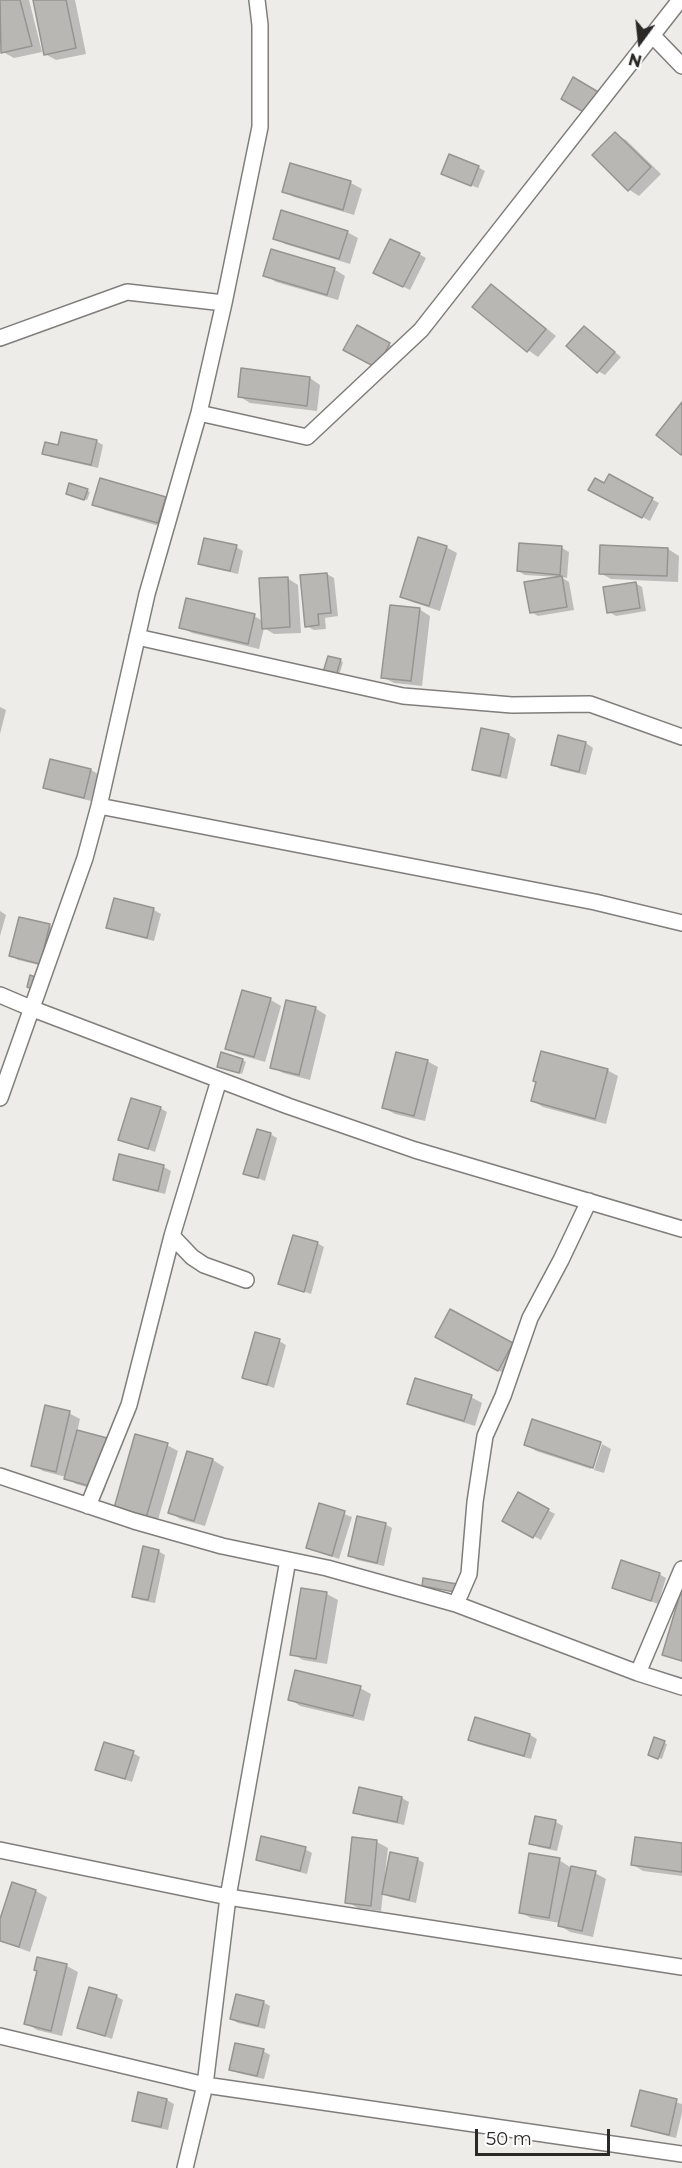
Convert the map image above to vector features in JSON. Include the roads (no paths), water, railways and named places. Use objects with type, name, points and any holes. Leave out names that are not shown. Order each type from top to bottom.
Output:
[{"type":"street","points":[[0,1098],[85,858],[147,594],[199,413],[260,127],[260,25],[257,0]]},
{"type":"street","points":[[199,413],[306,437],[421,330],[680,0]]},
{"type":"street","points":[[652,35],[682,66]]},
{"type":"street","points":[[0,338],[127,292],[224,303]]},
{"type":"street","points":[[138,637],[404,696],[512,705],[590,704],[682,737]]},
{"type":"street","points":[[99,806],[595,902],[682,923]]},
{"type":"street","points":[[0,995],[219,1080],[415,1150],[682,1229]]},
{"type":"street","points":[[88,1506],[129,1405],[172,1236],[219,1080]]},
{"type":"street","points":[[456,1604],[469,1574],[475,1502],[485,1436],[503,1396],[530,1318],[590,1201]]},
{"type":"street","points":[[172,1236],[192,1257],[204,1265],[246,1280]]},
{"type":"street","points":[[0,1476],[88,1506],[222,1546],[327,1568],[456,1604],[638,1673],[682,1687]]},
{"type":"street","points":[[184,2168],[205,2085],[228,1897],[288,1560]]},
{"type":"street","points":[[638,1673],[682,1569]]},
{"type":"street","points":[[0,1850],[228,1897],[682,1967]]},
{"type":"street","points":[[0,2036],[205,2085],[682,2154]]}]
